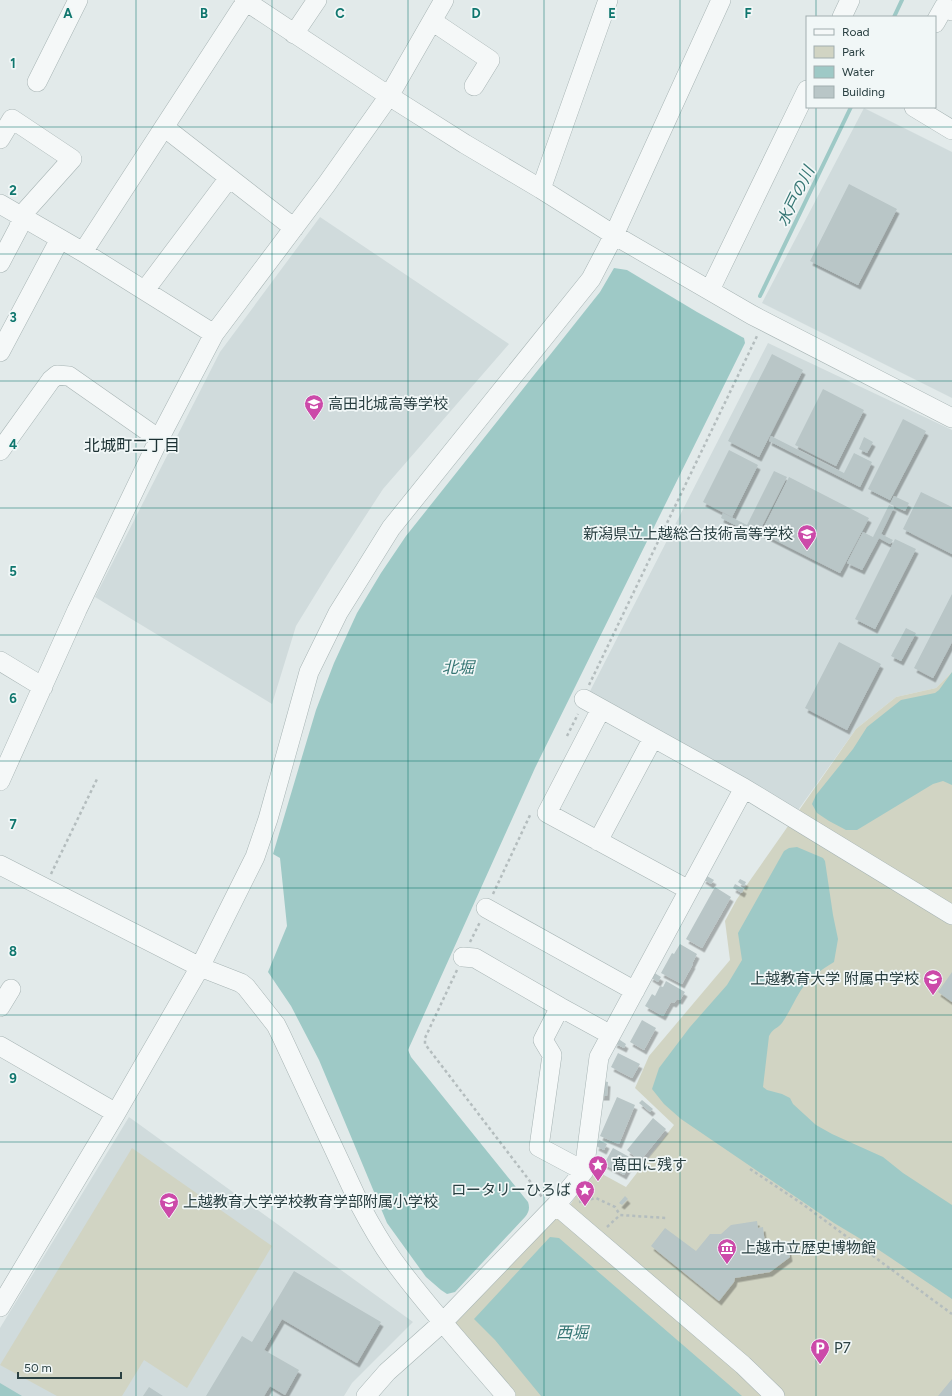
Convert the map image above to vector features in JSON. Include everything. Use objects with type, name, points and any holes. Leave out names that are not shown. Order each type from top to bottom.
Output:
[{"type":"street","points":[[37,82],[78,0]]},
{"type":"street","points":[[294,34],[317,0]]},
{"type":"street","points":[[0,781],[159,439],[214,334],[326,185],[389,96],[444,0]]},
{"type":"street","points":[[541,189],[608,0]]},
{"type":"street","points":[[0,1307],[116,1113],[200,967],[255,857],[268,819],[310,672],[338,612],[391,528],[591,279],[614,235],[721,0]]},
{"type":"street","points":[[842,16],[850,0]]},
{"type":"street","points":[[83,252],[245,1],[389,96],[614,235],[752,315],[952,418]]},
{"type":"street","points":[[936,21],[944,7],[952,11]]},
{"type":"street","points":[[432,21],[490,60],[474,86]]},
{"type":"street","points":[[710,290],[806,92]]},
{"type":"street","points":[[916,108],[952,130]]},
{"type":"street","points":[[0,139],[12,119],[72,159],[22,216],[19,227],[0,263]]},
{"type":"street","points":[[164,128],[294,228]]},
{"type":"street","points":[[145,290],[229,178]]},
{"type":"street","points":[[0,204],[83,252],[214,334]]},
{"type":"street","points":[[0,352],[60,239]]},
{"type":"street","points":[[0,451],[51,380],[57,375],[69,376],[159,439]]},
{"type":"street","points":[[0,662],[43,687]]},
{"type":"street","points":[[584,699],[744,788],[952,915]]},
{"type":"street","points":[[601,709],[547,813],[689,890]]},
{"type":"street","points":[[598,841],[653,738]]},
{"type":"street","points":[[366,1396],[386,1372],[443,1322],[556,1205],[584,1171],[599,1057],[744,788]]},
{"type":"street","points":[[0,865],[200,967],[241,983],[276,1025],[360,1205],[393,1260],[506,1396]]},
{"type":"street","points":[[486,908],[635,991]]},
{"type":"street","points":[[463,957],[475,958],[611,1035]]},
{"type":"street","points":[[0,1007],[11,989]]},
{"type":"street","points":[[560,1007],[543,1040],[552,1055],[539,1147],[584,1171]]},
{"type":"street","points":[[0,1046],[116,1113]]},
{"type":"street","points":[[556,1205],[743,1365],[775,1396]]},
{"type":"path","points":[[584,699],[588,686],[759,332]]},
{"type":"path","points":[[45,888],[98,776]]},
{"type":"path","points":[[750,1169],[801,1203],[952,1314]]},
{"type":"path","points":[[575,1204],[596,1198],[615,1207],[620,1215]]},
{"type":"path","points":[[605,1230],[620,1215],[666,1218]]},
{"type":"shaded area","points":[[864,108],[952,152],[952,398],[762,303]]},
{"type":"shaded area","name":"高田北城高等学校","points":[[320,217],[509,344],[383,489],[296,626],[272,704],[95,597],[220,352]]},
{"type":"shaded area","name":"新潟県立上越総合技術高等学校","points":[[768,343],[952,430],[952,672],[936,688],[896,697],[856,729],[796,813],[587,697]]},
{"type":"shaded area","name":"上越教育大学学校教育学部附属小学校","points":[[129,1117],[413,1322],[352,1383],[344,1396],[0,1396],[0,1328]]},
{"type":"green space","points":[[952,672],[952,1396],[513,1396],[451,1324],[570,1205],[589,1177],[591,1168],[626,1187],[674,1125],[635,1088],[649,1056],[730,960],[725,921],[737,899],[856,729],[896,697],[936,688]]},
{"type":"green space","points":[[132,1148],[272,1246],[187,1388],[144,1360],[122,1396],[57,1396],[0,1365]]},
{"type":"water","name":"北堀","points":[[614,268],[627,270],[744,338],[745,343],[535,768],[408,1050],[411,1057],[528,1202],[529,1206],[525,1217],[455,1292],[447,1294],[426,1277],[387,1223],[319,1060],[291,1006],[268,972],[287,926],[280,858],[273,854],[316,710],[334,663],[357,613],[381,573],[406,536],[600,292]]},
{"type":"water","points":[[952,672],[952,785],[943,781],[933,784],[857,830],[846,830],[817,813],[812,804],[816,795],[853,749],[867,727],[901,700],[935,693],[939,690]]},
{"type":"water","points":[[797,847],[823,858],[825,861],[838,939],[834,962],[816,974],[804,986],[782,1023],[772,1031],[769,1036],[763,1087],[767,1090],[790,1098],[793,1104],[816,1125],[832,1134],[883,1157],[903,1173],[952,1205],[952,1299],[879,1250],[834,1223],[681,1119],[664,1104],[652,1089],[659,1068],[690,1027],[727,985],[742,960],[738,933],[784,851],[789,848]]},
{"type":"water","name":"西堀","points":[[550,1237],[559,1238],[742,1396],[541,1396],[495,1340],[474,1319]]},
{"type":"water","points":[[0,1383],[22,1396],[0,1396]]},
{"type":"building","points":[[849,184],[897,209],[858,285],[810,261]]},
{"type":"building","points":[[772,354],[803,370],[759,457],[728,441]]},
{"type":"building","points":[[823,389],[864,410],[836,466],[795,445]]},
{"type":"building","points":[[903,419],[926,431],[890,500],[868,489]]},
{"type":"building","points":[[771,436],[844,473],[854,453],[872,462],[860,487],[769,441]]},
{"type":"building","points":[[864,437],[873,442],[867,453],[859,449]]},
{"type":"building","points":[[729,450],[758,465],[732,517],[703,502]]},
{"type":"building","points":[[774,471],[787,477],[757,536],[721,518],[723,513],[747,525]]},
{"type":"building","points":[[789,477],[869,518],[840,573],[761,533]]},
{"type":"building","points":[[921,492],[952,507],[952,554],[903,529]]},
{"type":"building","points":[[894,496],[909,503],[905,511],[890,504]]},
{"type":"building","points":[[889,505],[894,507],[881,534],[893,540],[890,544],[879,538],[862,570],[847,563],[863,532],[873,537]]},
{"type":"building","points":[[895,539],[916,549],[875,629],[855,619]]},
{"type":"building","points":[[952,594],[952,642],[933,678],[914,668]]},
{"type":"building","points":[[906,628],[916,633],[901,661],[891,656]]},
{"type":"building","points":[[839,642],[881,664],[847,730],[805,708]]},
{"type":"building","points":[[705,875],[714,880],[711,884],[703,879]]},
{"type":"building","points":[[740,879],[746,882],[744,886],[738,882]]},
{"type":"building","points":[[735,884],[744,889],[742,893],[733,888]]},
{"type":"building","points":[[715,887],[731,897],[702,948],[686,939]]},
{"type":"building","points":[[680,944],[697,954],[682,984],[661,973],[672,953],[674,954]]},
{"type":"building","points":[[653,972],[661,977],[658,982],[650,977]]},
{"type":"building","points":[[952,972],[952,1002],[938,992]]},
{"type":"building","points":[[666,981],[685,992],[680,1000],[677,999],[674,1003],[671,1002],[663,1016],[645,1006],[652,994],[655,996],[660,986],[663,987]]},
{"type":"building","points":[[642,1020],[656,1028],[644,1050],[630,1042]]},
{"type":"building","points":[[617,1038],[626,1044],[624,1048],[614,1043]]},
{"type":"building","points":[[618,1053],[640,1064],[632,1078],[611,1067]]},
{"type":"building","points":[[603,1081],[608,1082],[607,1096],[601,1096]]},
{"type":"building","points":[[617,1097],[635,1105],[619,1144],[600,1136]]},
{"type":"building","points":[[642,1100],[653,1109],[650,1112],[639,1103]]},
{"type":"building","points":[[653,1118],[666,1129],[640,1161],[627,1150]]},
{"type":"building","points":[[599,1140],[607,1144],[604,1150],[596,1146]]},
{"type":"building","points":[[613,1148],[633,1159],[624,1175],[604,1164]]},
{"type":"building","points":[[625,1196],[628,1199],[622,1205],[619,1203]]},
{"type":"building","name":"上越市立歴史博物館","points":[[757,1221],[758,1228],[763,1227],[765,1244],[787,1241],[790,1257],[770,1272],[735,1278],[734,1282],[719,1301],[651,1246],[665,1228],[696,1251],[710,1234],[721,1234],[731,1225]]},
{"type":"building","points":[[294,1271],[381,1322],[357,1363],[282,1319],[264,1350],[299,1370],[285,1395],[270,1386],[264,1396],[206,1396],[242,1336],[252,1342]]},
{"type":"building","points":[[952,1379],[952,1396],[938,1396]]},
{"type":"building","points":[[149,1387],[163,1396],[143,1396]]},
{"type":"waterway","name":"水戸の川","points":[[894,16],[902,0]]},
{"type":"waterway","name":"水戸の川","points":[[760,296],[851,108]]},
{"type":"place","name":"高田北城高等学校","points":[[314,421]]},
{"type":"place","name":"新潟県立上越総合技術高等学校","points":[[807,551]]},
{"type":"place","name":"上越教育大学 附属中学校","points":[[933,996]]},
{"type":"place","name":"髙田に残す","points":[[598,1182]]},
{"type":"place","name":"ロータリーひろば","points":[[585,1207]]},
{"type":"place","name":"上越教育大学学校教育学部附属小学校","points":[[169,1219]]},
{"type":"place","name":"上越市立歴史博物館","points":[[727,1265]]},
{"type":"place","name":"P7","points":[[820,1365]]},
{"type":"district","name":"北城町二丁目","points":[[132,445]]}]
